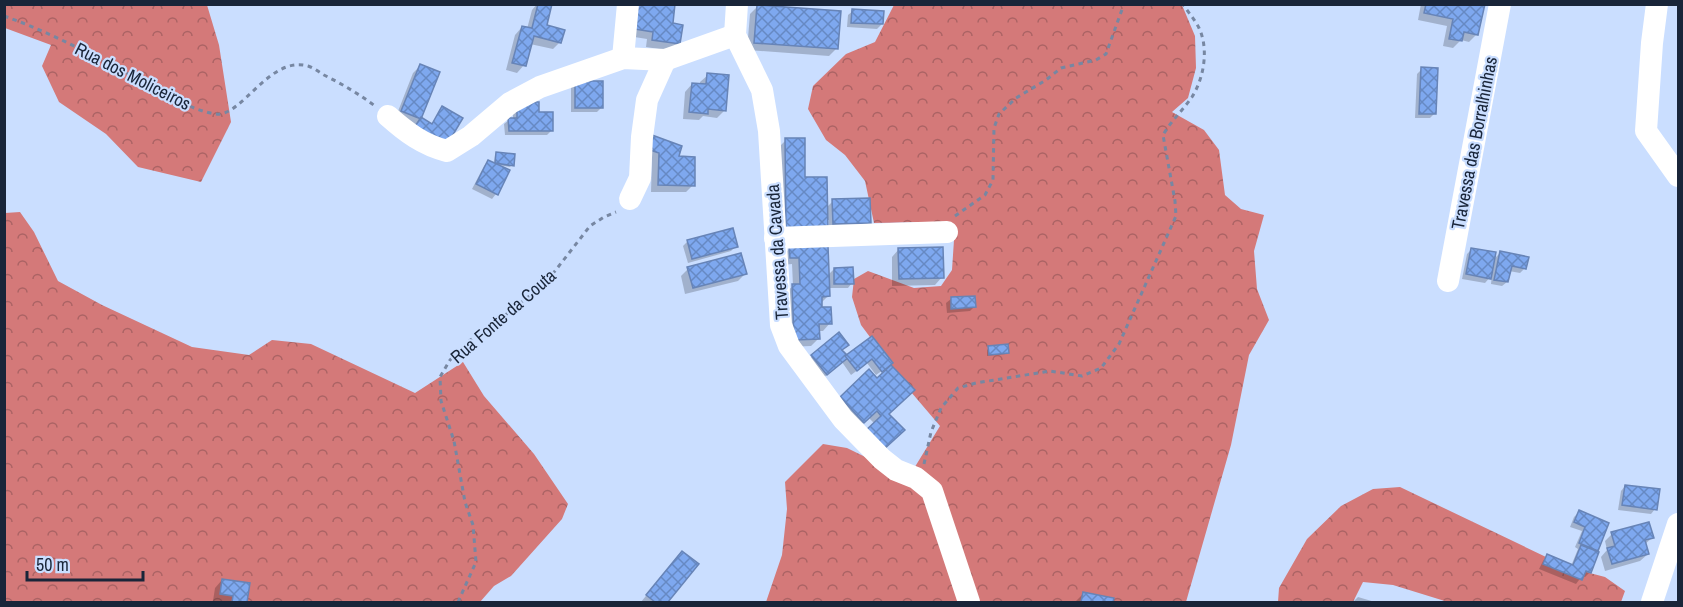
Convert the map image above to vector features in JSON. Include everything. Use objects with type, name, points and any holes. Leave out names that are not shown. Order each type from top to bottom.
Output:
[{"type":"street","points":[[622,58],[628,4]]},
{"type":"street","points":[[388,116],[432,147],[447,151],[471,136],[510,103],[540,87],[622,58],[665,60],[735,35],[737,4]]},
{"type":"street","name":"Travessa das Borralhinhas","points":[[1448,281],[1500,4]]},
{"type":"street","points":[[1657,4],[1646,131],[1678,176]]},
{"type":"street","name":"Travessa da Cavada","points":[[735,35],[762,90],[769,131],[780,325],[789,346],[843,419],[882,459],[932,491],[969,603]]},
{"type":"street","points":[[630,199],[640,178],[647,100],[665,60]]},
{"type":"street","points":[[775,238],[947,232]]},
{"type":"street","points":[[1652,603],[1674,555],[1678,524]]},
{"type":"path","points":[[947,232],[953,218],[985,195],[993,180],[994,128],[999,114],[1016,98],[1062,68],[1095,60],[1106,54],[1124,4]]},
{"type":"path","points":[[906,474],[926,461],[932,432],[941,408],[958,388],[976,383],[1050,372],[1082,376],[1101,368],[1119,344],[1176,216],[1163,135],[1168,125],[1193,96],[1202,75],[1205,52],[1199,29],[1183,4]]},
{"type":"path","name":"Rua dos Moliceiros","points":[[4,16],[24,22],[193,108],[219,114],[237,106],[264,80],[290,65],[308,66],[354,90],[388,116]]},
{"type":"path","name":"Rua Fonte da Couta","points":[[458,603],[476,562],[472,525],[465,502],[454,441],[441,402],[440,377],[450,360],[469,341],[537,290],[590,226],[622,210],[630,199]]},
{"type":"green space","points":[[5,4],[207,5],[219,45],[231,122],[201,182],[138,167],[106,134],[59,102],[42,66],[51,45],[5,28]]},
{"type":"green space","points":[[894,5],[1182,5],[1195,36],[1196,68],[1188,98],[1172,112],[1204,130],[1219,150],[1225,195],[1241,209],[1264,215],[1254,251],[1257,289],[1269,320],[1249,355],[1231,445],[1186,602],[766,602],[782,555],[787,509],[785,482],[823,444],[847,448],[902,475],[913,470],[940,426],[911,392],[861,325],[852,297],[854,279],[868,271],[914,288],[941,286],[952,270],[954,240],[925,222],[874,223],[865,181],[845,155],[826,140],[808,109],[813,86],[846,54],[875,42]]},
{"type":"green space","points":[[20,212],[34,232],[58,281],[102,305],[192,347],[249,355],[272,340],[311,344],[415,393],[463,362],[484,396],[534,454],[568,504],[562,519],[511,576],[494,586],[480,602],[5,602],[5,213]]},
{"type":"green space","points":[[1400,487],[1567,567],[1605,577],[1625,591],[1621,602],[1448,602],[1393,585],[1363,582],[1353,602],[1278,602],[1279,588],[1307,539],[1341,506],[1373,489]]},
{"type":"building","points":[[538,4],[552,4],[547,25],[565,30],[561,43],[534,36],[526,66],[512,63],[522,26],[532,28]]},
{"type":"building","points":[[638,4],[675,4],[673,23],[683,25],[680,44],[652,40],[653,32],[634,29]]},
{"type":"building","points":[[1426,4],[1485,4],[1478,35],[1464,32],[1462,41],[1449,39],[1453,19],[1424,13]]},
{"type":"building","points":[[757,5],[841,11],[838,49],[754,43]]},
{"type":"building","points":[[852,9],[884,11],[883,24],[851,23]]},
{"type":"building","points":[[420,64],[440,72],[421,119],[401,111]]},
{"type":"building","points":[[1421,67],[1438,68],[1436,114],[1419,114]]},
{"type":"building","points":[[707,73],[729,75],[726,111],[708,109],[708,114],[689,112],[692,83],[706,84]]},
{"type":"building","points":[[575,81],[603,81],[603,108],[575,108]]},
{"type":"building","points":[[517,102],[539,102],[539,112],[553,112],[553,131],[509,131],[508,118],[517,118]]},
{"type":"building","points":[[442,106],[463,118],[448,143],[412,131],[421,117],[432,124]]},
{"type":"building","points":[[652,135],[682,146],[679,156],[695,157],[695,186],[658,185],[659,153],[647,149]]},
{"type":"building","points":[[785,138],[805,138],[805,177],[827,177],[828,229],[786,230]]},
{"type":"building","points":[[496,152],[515,154],[514,166],[495,163]]},
{"type":"building","points":[[488,160],[510,170],[498,195],[476,184]]},
{"type":"building","points":[[870,198],[871,223],[833,224],[832,199]]},
{"type":"building","points":[[733,228],[738,247],[692,259],[687,240]]},
{"type":"building","points":[[828,246],[830,296],[822,297],[822,307],[831,307],[832,324],[819,324],[820,339],[794,340],[792,284],[800,284],[799,258],[790,258],[789,247]]},
{"type":"building","points":[[943,247],[944,278],[899,279],[898,248]]},
{"type":"building","points":[[1471,248],[1496,252],[1491,279],[1466,274]]},
{"type":"building","points":[[1500,251],[1529,257],[1526,269],[1512,266],[1508,282],[1494,280]]},
{"type":"building","points":[[741,253],[747,274],[693,288],[687,267]]},
{"type":"building","points":[[853,267],[854,284],[834,284],[834,268]]},
{"type":"building","points":[[975,296],[976,307],[951,309],[951,297]]},
{"type":"building","points":[[839,332],[849,345],[842,350],[849,357],[827,375],[811,355]]},
{"type":"building","points":[[872,336],[893,363],[882,372],[872,359],[857,371],[845,356]]},
{"type":"building","points":[[1008,344],[1009,353],[989,355],[988,346]]},
{"type":"building","points":[[891,365],[915,390],[889,414],[905,430],[882,451],[864,432],[881,416],[877,411],[864,423],[840,397],[869,369],[877,378]]},
{"type":"building","points":[[1625,485],[1660,489],[1657,510],[1622,505]]},
{"type":"building","points":[[1579,510],[1609,523],[1598,551],[1579,543],[1585,527],[1574,522]]},
{"type":"building","points":[[1649,522],[1654,538],[1645,540],[1649,554],[1612,564],[1607,548],[1615,546],[1611,532]]},
{"type":"building","points":[[1581,545],[1599,552],[1591,573],[1586,571],[1582,580],[1543,564],[1547,554],[1573,565]]},
{"type":"building","points":[[682,551],[699,564],[668,602],[655,602],[646,595]]},
{"type":"building","points":[[222,579],[250,583],[247,602],[232,602],[233,596],[220,594]]},
{"type":"building","points":[[1083,592],[1114,598],[1113,602],[1081,602]]}]
